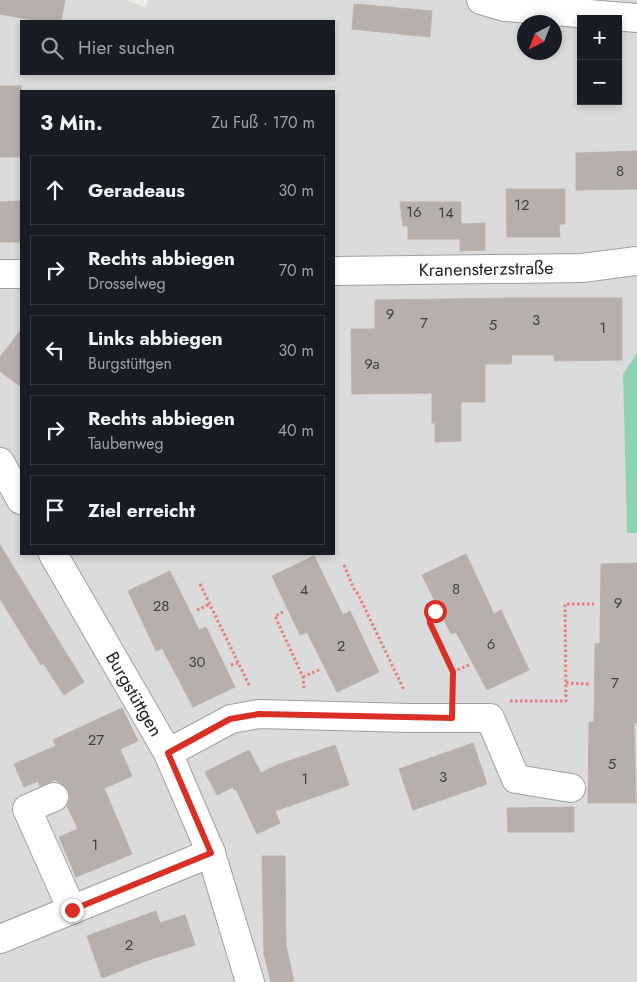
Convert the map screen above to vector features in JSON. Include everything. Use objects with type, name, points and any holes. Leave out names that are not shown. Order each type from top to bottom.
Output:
[{"type":"street","points":[[481,0],[505,7],[637,18]]},
{"type":"street","name":"Kranensterzstraße","points":[[335,270],[582,268],[637,260]]},
{"type":"street","points":[[0,274],[20,274]]},
{"type":"street","points":[[2,471],[20,498]]},
{"type":"street","name":"Burgstüttgen","points":[[54,555],[168,753],[211,853],[250,982]]},
{"type":"street","points":[[168,753],[230,719],[259,714],[490,718],[516,778],[571,788]]},
{"type":"street","points":[[54,797],[27,809],[72,910]]},
{"type":"street","points":[[0,939],[211,853]]},
{"type":"path","points":[[344,565],[409,700],[410,718]]},
{"type":"path","points":[[200,584],[254,697],[259,714]]},
{"type":"path","points":[[197,610],[210,604]]},
{"type":"path","points":[[490,718],[500,700],[566,701],[565,604],[594,604]]},
{"type":"path","points":[[435,611],[429,614],[430,623],[453,672],[452,718]]},
{"type":"path","points":[[283,612],[275,616],[303,677],[305,714]]},
{"type":"path","points":[[231,666],[238,663]]},
{"type":"path","points":[[453,672],[469,665]]},
{"type":"path","points":[[303,677],[319,670]]},
{"type":"path","points":[[566,683],[590,684]]},
{"type":"shaded area","points":[[0,0],[127,0],[146,8],[148,0],[637,0],[637,353],[623,374],[627,532],[637,533],[637,982],[0,982]]},
{"type":"green space","points":[[637,353],[637,533],[627,533],[623,374]]},
{"type":"building","points":[[0,0],[65,0],[61,20],[33,20],[0,14]]},
{"type":"building","points":[[354,4],[432,11],[430,37],[352,29]]},
{"type":"building","points":[[0,86],[21,86],[20,157],[0,157]]},
{"type":"building","points":[[637,151],[637,189],[576,190],[576,153]]},
{"type":"building","points":[[506,189],[565,189],[565,224],[559,224],[560,237],[507,237]]},
{"type":"building","points":[[20,201],[20,242],[0,242],[0,202]]},
{"type":"building","points":[[400,202],[461,202],[461,224],[485,223],[485,250],[460,251],[460,239],[408,239],[408,226],[403,226]]},
{"type":"building","points":[[622,298],[622,360],[554,361],[554,355],[512,355],[511,364],[485,364],[485,402],[461,402],[461,441],[435,442],[435,423],[432,423],[432,393],[352,394],[351,329],[375,329],[375,300]]},
{"type":"building","points":[[20,331],[20,386],[0,371],[0,357]]},
{"type":"building","points":[[0,545],[84,682],[64,695],[43,663],[41,665],[0,599]]},
{"type":"building","points":[[466,554],[494,614],[501,610],[529,670],[487,690],[456,632],[451,634],[422,575]]},
{"type":"building","points":[[314,556],[343,615],[350,611],[379,672],[337,692],[307,632],[300,635],[272,576]]},
{"type":"building","points":[[637,563],[637,723],[634,723],[636,803],[588,803],[589,722],[594,722],[595,644],[600,643],[601,564]]},
{"type":"building","points":[[170,571],[199,630],[206,627],[235,687],[193,707],[162,648],[156,651],[128,591]]},
{"type":"building","points":[[122,708],[138,741],[120,749],[132,776],[104,788],[132,854],[76,877],[59,837],[78,829],[67,806],[70,798],[68,790],[64,785],[55,780],[40,786],[38,781],[24,787],[14,764],[56,746],[53,740]]},
{"type":"building","points":[[473,743],[487,784],[413,810],[399,769]]},
{"type":"building","points":[[335,745],[349,785],[275,811],[280,823],[257,834],[236,789],[234,790],[233,787],[217,795],[205,772],[249,750],[261,773],[277,765]]},
{"type":"building","points":[[574,807],[574,832],[508,832],[507,808]]},
{"type":"building","points":[[262,856],[285,856],[286,945],[294,982],[271,982],[264,954]]},
{"type":"building","points":[[156,911],[160,923],[185,915],[195,945],[102,978],[87,936]]},
{"type":"route","points":[[72,910],[211,853],[168,753],[230,719],[259,714],[452,718],[453,672],[430,623],[429,614],[435,611]]}]
